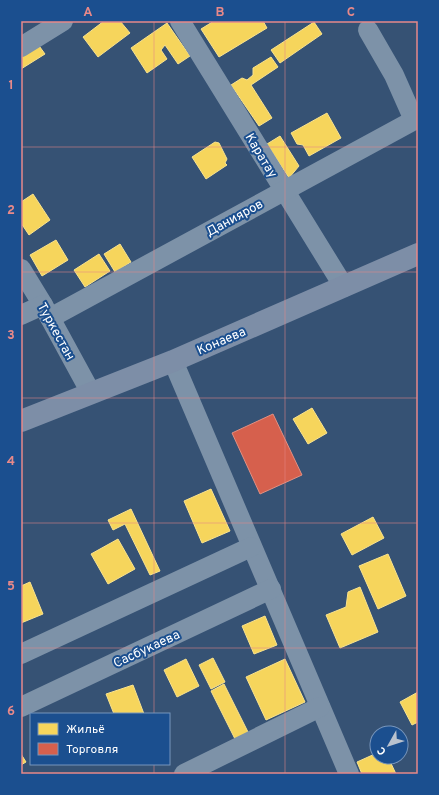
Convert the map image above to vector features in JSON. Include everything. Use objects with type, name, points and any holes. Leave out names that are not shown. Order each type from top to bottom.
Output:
[{"type":"main road","name":"Конаева","points":[[21,421],[173,361],[344,288],[418,254]]},
{"type":"street","points":[[21,47],[63,21]]},
{"type":"street","name":"Каратау","points":[[180,21],[344,288]]},
{"type":"street","points":[[368,30],[394,74],[416,118]]},
{"type":"street","name":"Данияров","points":[[21,315],[46,311],[283,190],[416,118]]},
{"type":"street","name":"Туркестан","points":[[21,269],[91,393]]},
{"type":"street","points":[[173,361],[349,774]]},
{"type":"street","points":[[21,654],[251,547]]},
{"type":"street","name":"Сасбукаева","points":[[21,707],[271,589]]},
{"type":"street","points":[[184,774],[320,707]]},
{"type":"building: Жильё","points":[[104,21],[120,21],[130,33],[98,57],[83,37]]},
{"type":"building: Жильё","points":[[214,21],[263,21],[267,28],[219,57],[201,29]]},
{"type":"building: Жильё","points":[[314,22],[322,34],[280,63],[271,50]]},
{"type":"building: Жильё","points":[[167,23],[190,56],[178,64],[165,45],[161,50],[167,59],[147,73],[131,48]]},
{"type":"building: Жильё","points":[[37,43],[45,54],[21,69],[21,53]]},
{"type":"building: Жильё","points":[[271,57],[278,67],[251,85],[272,118],[259,126],[231,85],[242,78],[247,80],[253,75],[253,68]]},
{"type":"building: Жильё","points":[[327,113],[341,138],[309,156],[303,145],[297,144],[291,133]]},
{"type":"building: Жильё","points":[[280,136],[299,166],[289,178],[267,144]]},
{"type":"building: Жильё","points":[[215,142],[219,143],[227,159],[225,163],[227,165],[206,179],[192,157]]},
{"type":"building: Жильё","points":[[33,194],[50,220],[29,235],[21,223],[21,202]]},
{"type":"building: Жильё","points":[[56,240],[68,260],[42,276],[30,255]]},
{"type":"building: Жильё","points":[[120,244],[131,262],[115,272],[104,254]]},
{"type":"building: Жильё","points":[[99,254],[110,271],[85,287],[74,270]]},
{"type":"building: Жильё","points":[[312,408],[327,433],[308,444],[293,419]]},
{"type":"building: Жильё","points":[[211,489],[230,531],[202,543],[184,501]]},
{"type":"building: Жильё","points":[[131,509],[160,571],[150,575],[125,524],[113,530],[108,520]]},
{"type":"building: Жильё","points":[[373,517],[384,538],[352,555],[341,534]]},
{"type":"building: Жильё","points":[[118,539],[135,569],[108,584],[91,554]]},
{"type":"building: Жильё","points":[[388,554],[406,596],[378,609],[359,566]]},
{"type":"building: Жильё","points":[[30,582],[43,614],[21,623],[21,586]]},
{"type":"building: Жильё","points":[[360,587],[378,632],[340,648],[326,615],[346,607],[348,592]]},
{"type":"building: Жильё","points":[[265,616],[277,645],[254,654],[242,626]]},
{"type":"building: Жильё","points":[[213,658],[225,682],[211,689],[199,665]]},
{"type":"building: Жильё","points":[[186,659],[199,686],[177,697],[164,670]]},
{"type":"building: Жильё","points":[[285,659],[305,702],[266,720],[246,677]]},
{"type":"building: Жильё","points":[[224,684],[249,734],[236,741],[211,691]]},
{"type":"building: Жильё","points":[[133,685],[144,713],[114,713],[106,694]]},
{"type":"building: Жильё","points":[[418,692],[418,722],[412,725],[400,702]]},
{"type":"building: Жильё","points":[[21,754],[26,762],[21,765]]},
{"type":"building: Жильё","points":[[369,757],[369,765],[392,765],[396,774],[362,774],[357,762]]},
{"type":"building: Торговля","points":[[273,414],[302,475],[260,494],[232,433]]}]
